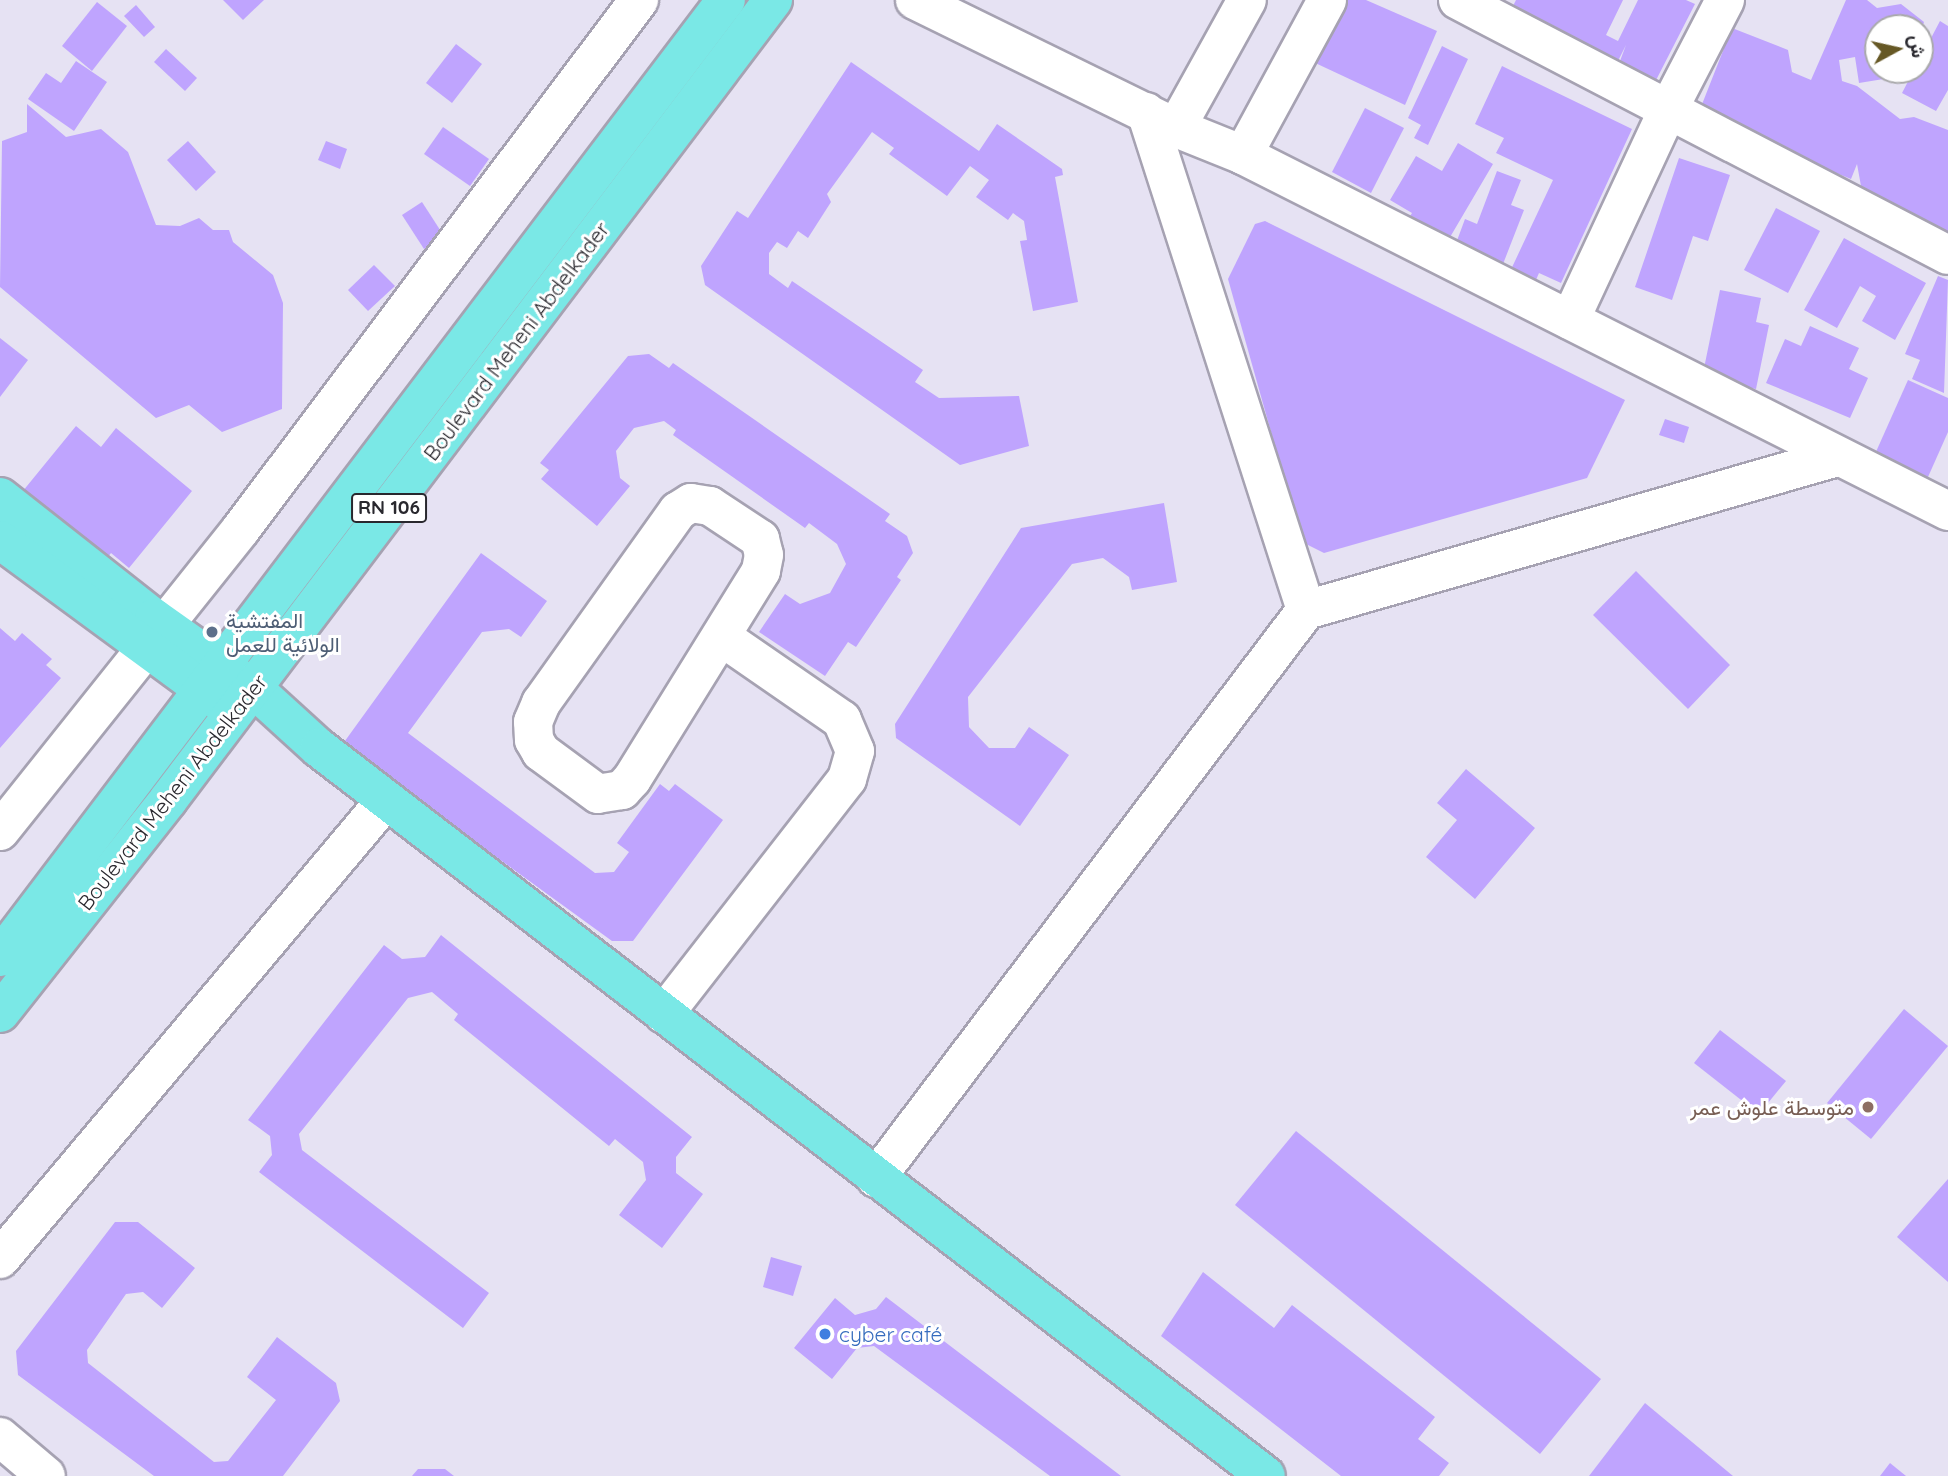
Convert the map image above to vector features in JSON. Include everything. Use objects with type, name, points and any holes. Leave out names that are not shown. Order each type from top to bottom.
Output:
[{"type":"main road","name":"Boulevard Meheni Abdelkader","points":[[0,1013],[229,689],[726,0]]},
{"type":"main road","name":"Boulevard Meheni Abdelkader","points":[[0,957],[229,689],[774,0]]},
{"type":"main road","points":[[0,497],[155,637]]},
{"type":"main road","points":[[0,540],[155,637],[307,739],[1266,1476]]},
{"type":"street","points":[[0,831],[155,637],[639,0]]},
{"type":"street","points":[[915,0],[1161,120],[1243,155],[1948,511]]},
{"type":"street","points":[[1161,120],[1247,0]]},
{"type":"street","points":[[1243,155],[1327,0]]},
{"type":"street","points":[[1458,0],[1667,112],[1948,255]]},
{"type":"street","points":[[1570,320],[1667,112],[1726,0]]},
{"type":"street","points":[[1161,120],[1306,610]]},
{"type":"street","points":[[876,1178],[1306,610],[1837,457]]},
{"type":"street","points":[[691,503],[710,506],[760,539],[764,555],[761,571],[723,638],[622,790],[598,794],[541,752],[534,740],[533,722],[541,703],[678,511],[691,503]]},
{"type":"street","points":[[664,1014],[847,779],[855,751],[842,720],[723,638]]},
{"type":"street","points":[[0,1259],[386,800]]},
{"type":"street","points":[[0,1437],[46,1476]]},
{"type":"building","points":[[223,0],[264,0],[243,20]]},
{"type":"building","points":[[1338,0],[1366,0],[1437,31],[1405,105],[1311,61]]},
{"type":"building","points":[[1516,0],[1623,0],[1606,35],[1618,41],[1638,0],[1686,0],[1695,4],[1652,88],[1617,69],[1626,45],[1612,73],[1506,20]]},
{"type":"building","points":[[1846,0],[1867,0],[1877,8],[1901,4],[1914,14],[1864,14],[1864,82],[1859,83],[1855,57],[1839,60],[1842,81],[1857,86],[1900,119],[1914,117],[1948,130],[1948,232],[1863,197],[1857,164],[1851,179],[1697,117],[1732,28],[1788,50],[1792,72],[1811,80]]},
{"type":"building","points":[[97,2],[127,26],[92,71],[62,46]]},
{"type":"building","points":[[136,5],[155,27],[144,37],[124,16]]},
{"type":"building","points":[[1940,21],[1948,26],[1948,90],[1936,111],[1902,93],[1907,84],[1934,84],[1934,32]]},
{"type":"building","points":[[456,44],[482,64],[452,103],[426,83]]},
{"type":"building","points":[[1442,46],[1468,59],[1428,145],[1414,138],[1421,125],[1408,118]]},
{"type":"building","points":[[166,49],[197,78],[185,91],[154,62]]},
{"type":"building","points":[[76,61],[107,82],[74,131],[28,99],[46,73],[61,83]]},
{"type":"building","points":[[851,62],[979,151],[997,124],[1062,169],[1063,175],[1055,177],[1078,302],[1033,311],[1020,241],[1027,240],[1024,221],[1013,213],[1008,220],[976,197],[989,180],[970,166],[947,196],[889,154],[894,148],[872,132],[827,194],[831,202],[808,238],[798,231],[787,248],[777,242],[769,253],[769,274],[788,288],[792,281],[923,370],[915,382],[939,398],[1019,396],[1029,446],[960,465],[705,285],[701,266],[737,211],[748,218]]},
{"type":"building","points":[[1502,66],[1632,129],[1561,283],[1539,273],[1532,289],[1507,278],[1553,180],[1496,153],[1504,138],[1475,124]]},
{"type":"building","points":[[27,104],[66,137],[101,129],[128,152],[156,225],[180,226],[199,218],[213,230],[229,230],[233,242],[273,275],[283,303],[282,409],[222,432],[189,405],[156,418],[0,287],[2,141],[27,132]]},
{"type":"building","points":[[1365,108],[1404,128],[1371,193],[1332,172]]},
{"type":"building","points":[[443,127],[489,159],[470,186],[424,154]]},
{"type":"building","points":[[188,141],[216,172],[196,191],[167,160]]},
{"type":"building","points":[[326,141],[347,149],[340,169],[318,160]]},
{"type":"building","points":[[1458,143],[1493,164],[1446,244],[1407,221],[1412,213],[1390,200],[1416,156],[1442,171]]},
{"type":"building","points":[[1679,158],[1730,175],[1708,241],[1693,236],[1672,300],[1635,287]]},
{"type":"building","points":[[1497,171],[1521,180],[1511,205],[1524,210],[1503,264],[1455,246],[1465,219],[1477,224]]},
{"type":"building","points":[[422,202],[444,236],[424,249],[402,215]]},
{"type":"building","points":[[1776,208],[1820,231],[1788,293],[1744,270]]},
{"type":"building","points":[[1265,221],[1625,400],[1587,478],[1324,553],[1302,542],[1228,279],[1255,224]]},
{"type":"building","points":[[1844,238],[1926,283],[1895,340],[1862,321],[1876,296],[1860,286],[1837,328],[1804,310]]},
{"type":"building","points":[[374,265],[395,286],[368,311],[348,290]]},
{"type":"building","points":[[1938,276],[1948,280],[1944,393],[1912,379],[1920,360],[1905,354]]},
{"type":"building","points":[[1720,290],[1761,298],[1756,322],[1769,325],[1756,389],[1702,378]]},
{"type":"building","points":[[1810,326],[1859,348],[1849,369],[1868,378],[1850,418],[1766,383],[1785,339],[1801,346]]},
{"type":"building","points":[[0,338],[28,360],[0,397]]},
{"type":"building","points":[[649,354],[669,368],[673,363],[890,514],[885,521],[907,536],[913,553],[897,577],[901,580],[856,647],[848,642],[825,676],[759,632],[785,594],[800,604],[830,593],[846,564],[837,544],[809,523],[805,528],[673,435],[676,430],[664,421],[634,428],[616,451],[620,478],[630,486],[597,526],[541,479],[549,470],[540,463],[628,356]]},
{"type":"building","points":[[1908,380],[1948,398],[1948,432],[1924,486],[1871,463]]},
{"type":"building","points":[[1665,419],[1689,427],[1684,443],[1659,435]]},
{"type":"building","points":[[76,426],[101,447],[116,428],[192,491],[129,568],[111,553],[101,566],[18,497]]},
{"type":"building","points":[[1164,503],[1177,582],[1132,590],[1129,577],[1103,558],[1072,564],[968,697],[969,727],[989,748],[1015,748],[1029,727],[1069,755],[1020,826],[896,738],[895,724],[1021,528]]},
{"type":"building","points":[[481,553],[547,601],[521,637],[509,629],[482,632],[408,733],[595,873],[614,872],[629,852],[617,843],[660,784],[669,791],[675,784],[723,820],[633,941],[612,941],[342,745]]},
{"type":"building","points":[[1636,571],[1730,665],[1688,709],[1593,615]]},
{"type":"building","points":[[0,628],[15,641],[22,633],[52,659],[46,665],[61,678],[0,748]]},
{"type":"building","points":[[1466,769],[1535,828],[1475,899],[1426,857],[1457,820],[1437,803]]},
{"type":"building","points":[[441,935],[692,1137],[676,1157],[676,1173],[703,1194],[662,1248],[619,1215],[646,1180],[643,1162],[615,1139],[609,1146],[454,1020],[458,1014],[432,992],[408,998],[299,1134],[302,1150],[489,1293],[463,1328],[259,1172],[272,1155],[270,1136],[248,1120],[384,945],[402,959],[425,957]]},
{"type":"building","points":[[1904,1009],[1948,1046],[1871,1139],[1827,1103]]},
{"type":"building","points":[[1720,1030],[1786,1081],[1759,1114],[1694,1063]]},
{"type":"building","points":[[1296,1131],[1601,1379],[1540,1454],[1235,1205]]},
{"type":"building","points":[[1948,1179],[1948,1282],[1897,1237]]},
{"type":"building","points":[[115,1222],[138,1222],[195,1268],[162,1308],[143,1292],[126,1294],[87,1350],[88,1363],[214,1462],[228,1461],[276,1400],[247,1377],[277,1337],[336,1383],[340,1401],[283,1476],[154,1476],[18,1375],[16,1351]]},
{"type":"building","points":[[771,1257],[802,1266],[793,1296],[763,1287]]},
{"type":"building","points":[[1203,1272],[1274,1328],[1292,1305],[1435,1417],[1418,1439],[1449,1463],[1439,1476],[1341,1476],[1161,1336]]},
{"type":"building","points":[[886,1297],[1121,1476],[1050,1476],[874,1346],[857,1348],[832,1379],[794,1348],[835,1298],[855,1315],[876,1309]]},
{"type":"building","points":[[1645,1403],[1733,1476],[1589,1476]]},
{"type":"building","points":[[1890,1463],[1906,1476],[1880,1476]]},
{"type":"building","points":[[418,1469],[445,1469],[454,1476],[412,1476]]},
{"type":"place","name":"المفتشية الولائية للعمل","points":[[212,632]]},
{"type":"place","name":"متوسطة علوش عمر","points":[[1868,1107]]},
{"type":"place","name":"cyber café","points":[[825,1334]]}]
